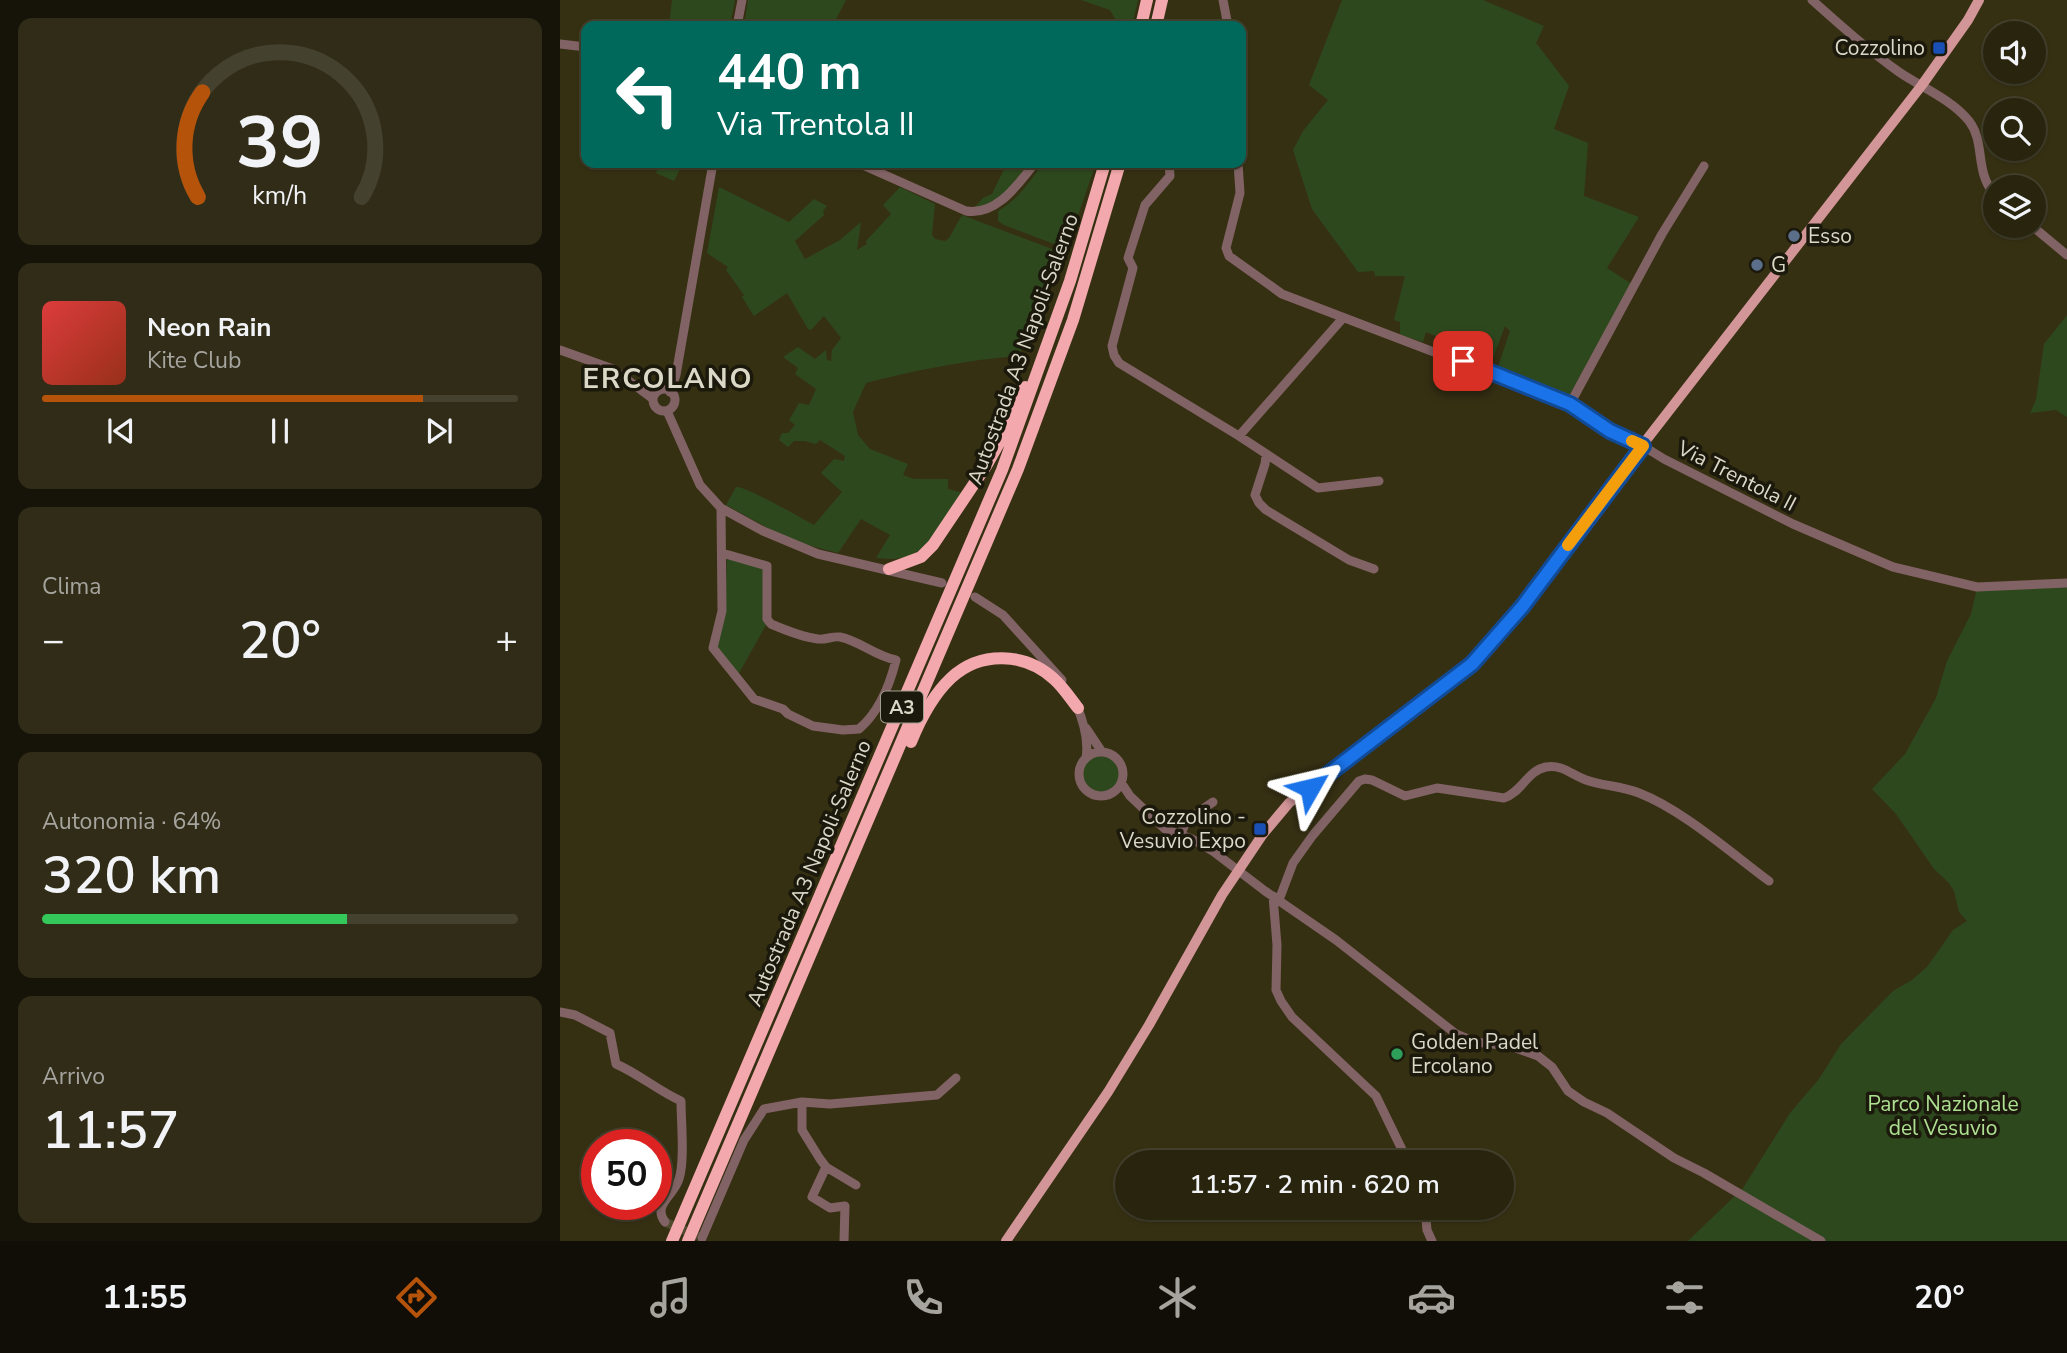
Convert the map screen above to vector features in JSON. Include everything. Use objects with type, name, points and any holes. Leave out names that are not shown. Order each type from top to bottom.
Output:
[{"type":"highway","points":[[1142,21],[1147,0]]},
{"type":"highway","points":[[1157,21],[1162,0]]},
{"type":"highway","name":"Autostrada A3 Napoli-Salerno","points":[[672,1241],[1002,470],[1070,281],[1104,168]]},
{"type":"highway","name":"Autostrada A3 Napoli-Salerno","points":[[688,1241],[1018,469],[1069,330],[1118,168]]},
{"type":"highway","points":[[889,569],[921,557],[933,545],[985,466],[1007,427],[1051,319],[1070,281]]},
{"type":"highway","points":[[867,825],[887,794],[915,732],[935,697],[951,678],[968,666],[986,659],[1004,657],[1022,660],[1039,667],[1055,679],[1078,708]]},
{"type":"main road","points":[[1006,1241],[1108,1092],[1149,1026],[1222,895],[1263,834],[1289,803],[1472,664],[1522,607],[1922,85],[1979,0]]},
{"type":"street","points":[[738,21],[742,0]]},
{"type":"street","points":[[1223,0],[1227,21]]},
{"type":"street","points":[[1812,0],[1897,71],[1962,113],[1972,126],[1983,177]]},
{"type":"street","points":[[560,44],[581,46]]},
{"type":"street","points":[[1570,404],[1661,234],[1704,166]]},
{"type":"street","points":[[667,411],[674,401],[670,392],[676,375],[712,168]]},
{"type":"street","points":[[869,168],[966,211],[976,212],[987,211],[1013,190],[1031,168]]},
{"type":"street","points":[[1169,168],[1170,176],[1145,205],[1128,258],[1133,268],[1112,346],[1119,363],[1318,488],[1379,481]]},
{"type":"street","name":"Via Trentola II","points":[[1238,168],[1240,193],[1226,248],[1228,256],[1283,294],[1570,404],[1610,431],[1664,459],[1793,524],[1893,567],[1978,587],[2067,583]]},
{"type":"street","points":[[2046,237],[2067,254]]},
{"type":"street","points":[[1239,436],[1343,318]]},
{"type":"street","points":[[560,350],[613,369],[653,399],[656,407],[667,411],[700,485],[721,508],[763,531],[818,554],[847,563],[889,569],[942,583]]},
{"type":"street","points":[[653,399],[661,390],[670,392]]},
{"type":"street","points":[[1266,456],[1255,495],[1259,503],[1266,510],[1349,560],[1374,569]]},
{"type":"street","points":[[721,508],[722,611],[712,648],[754,699],[783,709],[813,726],[859,729],[880,702],[896,660],[877,655],[836,636],[814,638],[771,624],[767,619],[767,566],[722,553]]},
{"type":"street","points":[[975,597],[1003,615],[1070,690],[1083,723],[1087,749],[1086,758],[1078,772],[1083,788],[1097,797],[1114,793],[1130,796]]},
{"type":"street","points":[[1083,723],[1102,752]]},
{"type":"street","points":[[1086,758],[1102,752],[1110,754],[1122,767],[1122,784],[1114,793]]},
{"type":"street","points":[[1402,1150],[1376,1096],[1292,1017],[1276,990],[1276,898],[1293,863],[1359,781],[1372,780],[1405,796],[1437,788],[1504,798],[1510,796],[1533,773],[1542,768],[1557,766],[1587,780],[1639,793],[1672,810],[1769,881]]},
{"type":"street","points":[[1122,784],[1130,796],[1164,829],[1214,852],[1238,872],[1336,940],[1456,1034],[1475,1042],[1510,1046],[1538,1056],[1552,1066],[1568,1091],[1584,1102],[1607,1113],[1674,1158],[1821,1241]]},
{"type":"street","points":[[1180,835],[1187,820],[1213,802]]},
{"type":"street","points":[[560,1012],[575,1014],[610,1033],[616,1064],[639,1074],[657,1090],[681,1101],[680,1176],[673,1192],[660,1208],[660,1215],[665,1222]]},
{"type":"street","points":[[702,1238],[744,1140],[764,1109],[802,1102],[830,1104],[937,1095],[956,1078]]},
{"type":"street","points":[[802,1102],[802,1130],[826,1167],[856,1185]]},
{"type":"street","points":[[826,1167],[812,1197],[830,1208],[845,1206],[844,1241]]},
{"type":"street","points":[[1426,1220],[1432,1241]]},
{"type":"green space","points":[[672,0],[735,0],[731,21],[670,21]]},
{"type":"green space","points":[[748,0],[846,0],[835,21],[745,21]]},
{"type":"green space","points":[[1081,0],[1138,0],[1133,21],[1116,21],[1110,10]]},
{"type":"green space","points":[[1342,0],[1483,0],[1544,26],[1536,43],[1569,86],[1554,129],[1588,143],[1584,196],[1639,217],[1607,268],[1632,284],[1566,401],[1497,370],[1510,331],[1505,326],[1490,366],[1440,348],[1443,339],[1426,332],[1423,342],[1400,335],[1400,322],[1394,320],[1405,276],[1375,276],[1374,271],[1358,272],[1312,209],[1293,150],[1303,131],[1328,100],[1309,85]]},
{"type":"green space","points":[[658,168],[680,168],[674,181],[656,173]]},
{"type":"green space","points":[[1005,168],[1025,168],[1000,198],[984,206],[975,207],[983,198],[992,194]]},
{"type":"green space","points":[[1039,168],[1094,168],[1064,257],[1054,244],[998,221],[998,211],[1028,183]]},
{"type":"green space","points":[[719,187],[789,222],[814,199],[827,206],[823,211],[824,215],[795,241],[805,259],[840,240],[861,222],[857,250],[867,244],[866,241],[891,214],[883,205],[900,187],[935,204],[932,235],[935,239],[945,241],[949,238],[962,215],[1052,249],[1058,260],[1019,356],[942,366],[866,383],[853,412],[858,435],[870,449],[908,464],[903,475],[914,479],[948,479],[948,489],[963,493],[932,537],[917,552],[897,559],[876,558],[890,535],[861,519],[838,553],[792,541],[726,505],[736,487],[742,488],[814,525],[842,492],[821,473],[834,459],[844,461],[845,456],[820,440],[816,444],[794,441],[788,447],[779,440],[782,433],[788,433],[795,425],[789,420],[799,403],[809,405],[816,389],[795,374],[798,368],[783,357],[798,347],[815,359],[826,350],[827,360],[831,361],[832,350],[841,338],[824,316],[811,330],[808,329],[787,293],[754,316],[742,297],[744,295],[726,270],[728,267],[707,253]]},
{"type":"green space","points":[[2067,315],[2067,417],[2056,410],[2030,413],[2036,400],[2044,344]]},
{"type":"green space","points":[[727,557],[764,569],[767,623],[738,675],[716,649],[725,609]]},
{"type":"green space","name":"Parco Nazionale del Vesuvio","points":[[2067,580],[2067,1241],[1688,1241],[1743,1188],[1790,1113],[1819,1079],[1841,1044],[1893,991],[1927,967],[1953,930],[1967,921],[1959,912],[1954,891],[1949,883],[1934,869],[1896,814],[1872,789],[1905,754],[1936,698],[1947,661],[1971,614],[1978,584]]},
{"type":"green space","points":[[1101,756],[1114,761],[1119,774],[1114,787],[1101,792],[1088,787],[1083,774],[1088,761]]},
{"type":"tunnel","points":[[665,1222],[702,1238]]},
{"type":"slow traffic","points":[[1568,545],[1643,446],[1632,441]]},
{"type":"place","name":"Cozzolino","points":[[1939,48]]},
{"type":"place","name":"Esso","points":[[1794,236]]},
{"type":"place","name":"G","points":[[1757,265]]},
{"type":"place","name":"Cozzolino - Vesuvio Expo","points":[[1260,829]]},
{"type":"place","name":"Golden Padel Ercolano","points":[[1397,1054]]},
{"type":"district","name":"ERCOLANO","points":[[668,378]]},
{"type":"route","points":[[1310,788],[1472,664],[1522,607],[1643,446],[1610,431],[1570,404],[1463,361]]}]
